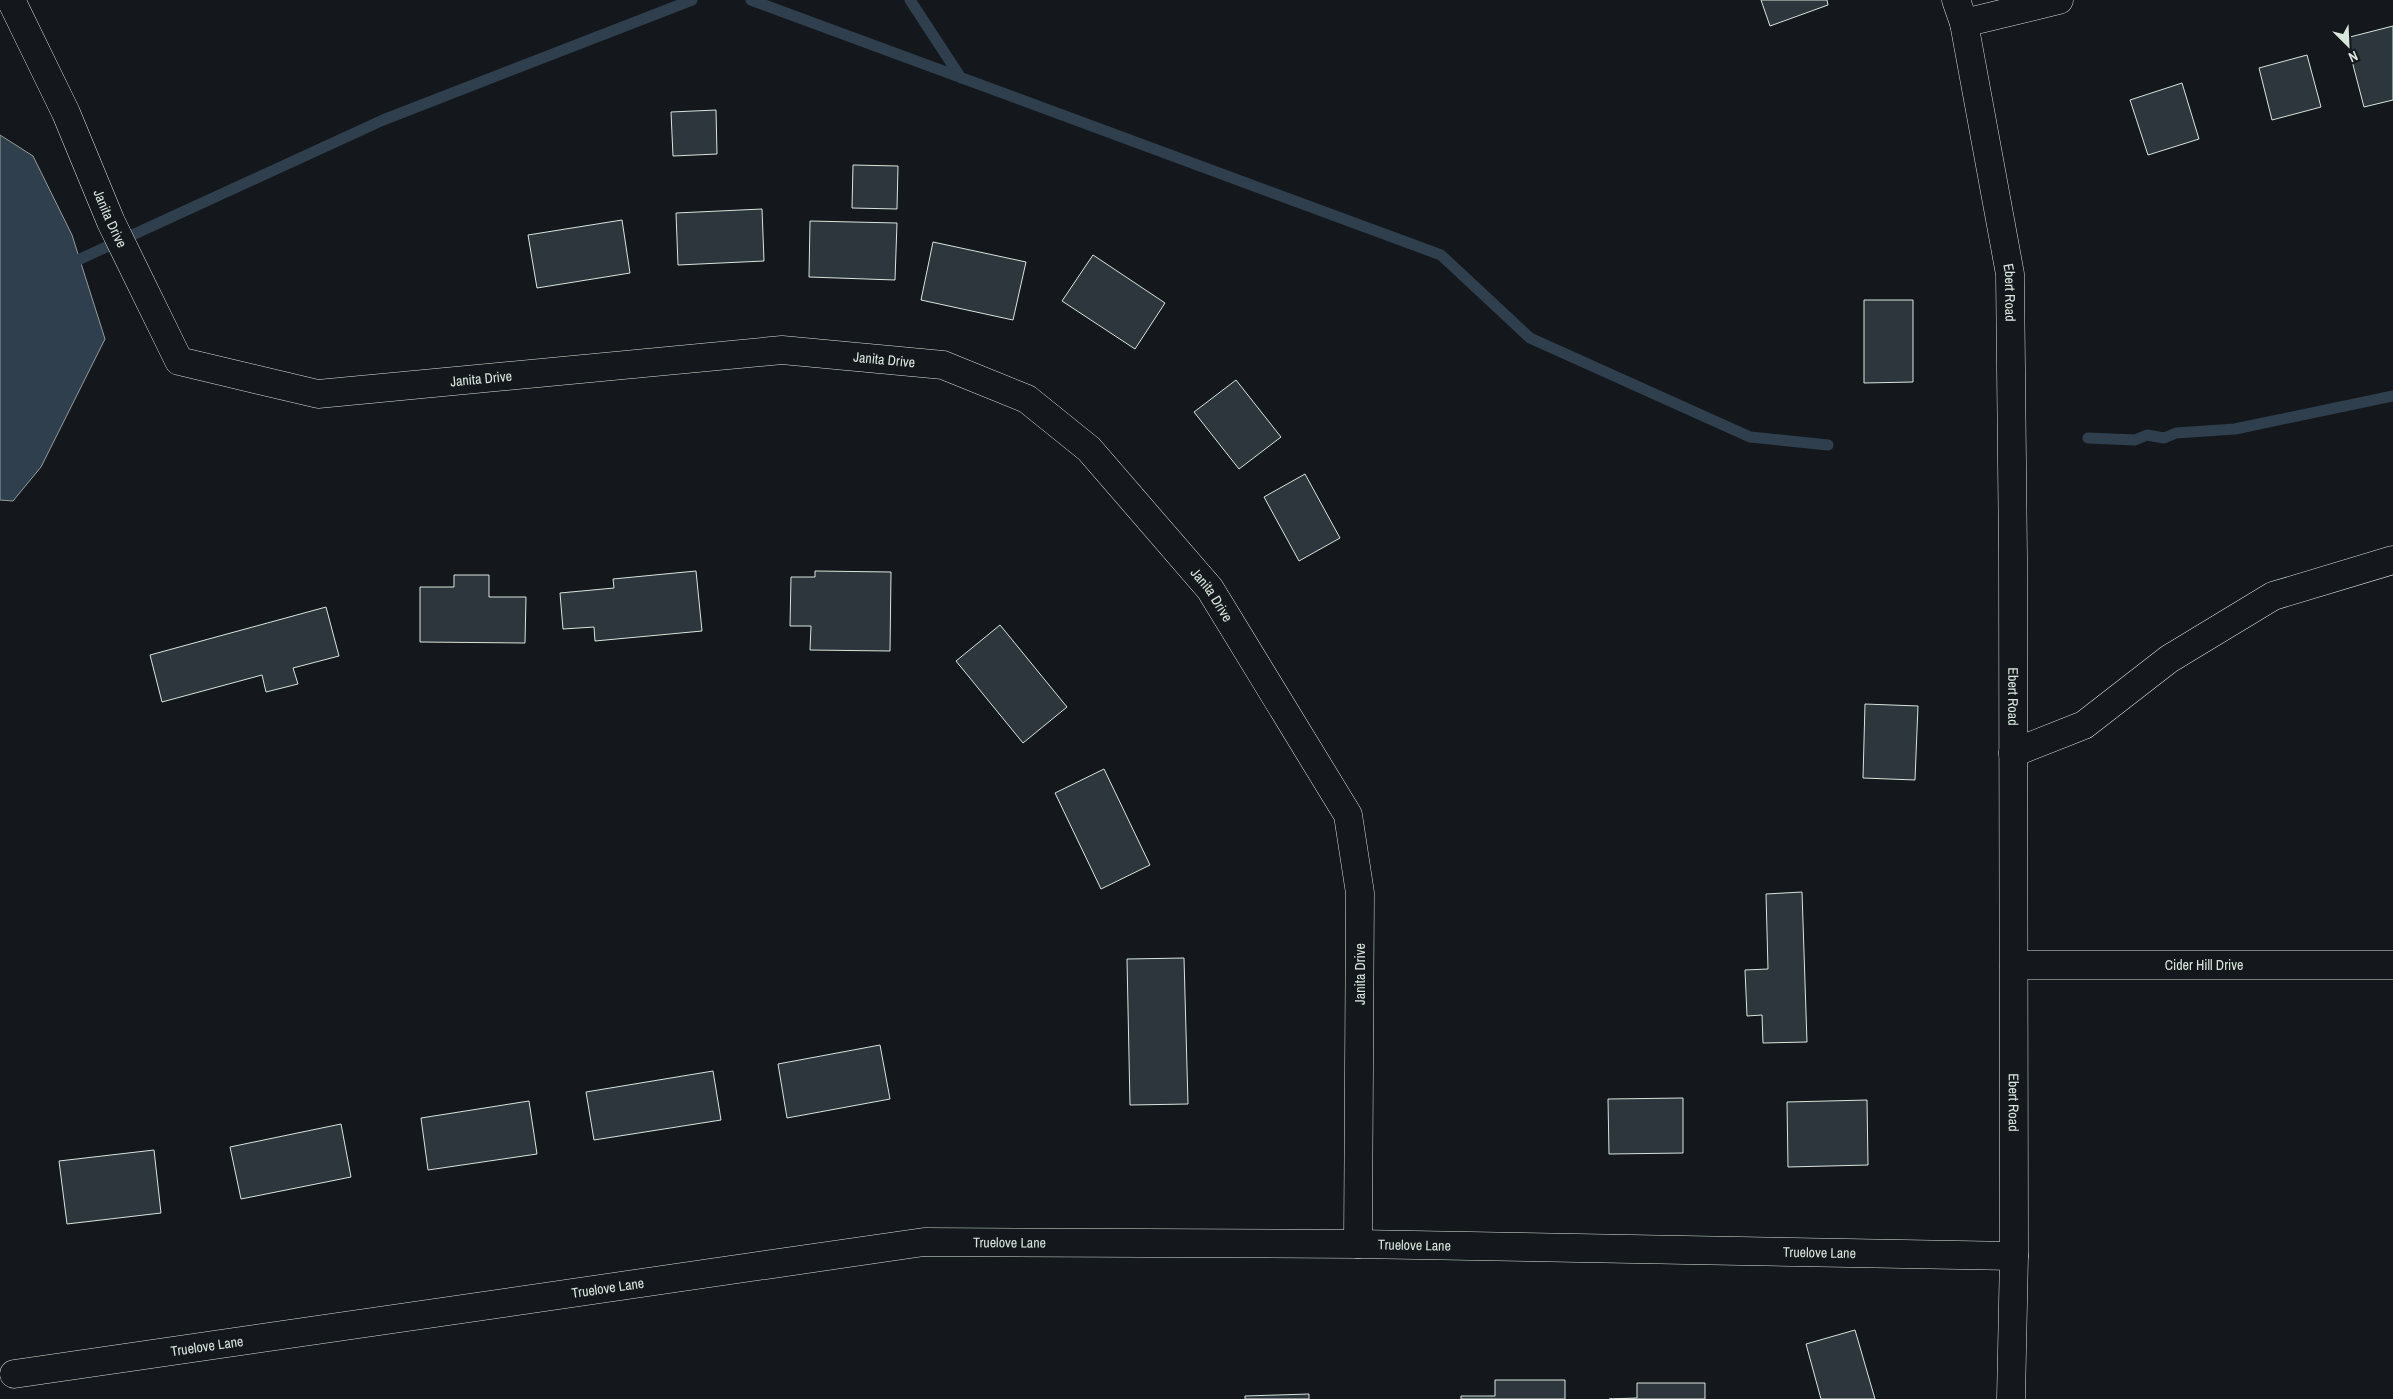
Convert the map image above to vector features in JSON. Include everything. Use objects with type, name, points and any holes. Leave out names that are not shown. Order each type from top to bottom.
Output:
[{"type":"street","name":"Janita Drive","points":[[11,0],[66,113],[111,222],[179,361],[318,394],[782,350],[915,362],[943,365],[1027,399],[1089,449],[1210,589],[1348,815],[1360,893],[1358,1244]]},
{"type":"street","points":[[1960,12],[2059,0]]},
{"type":"street","name":"Ebert Road","points":[[1960,12],[2010,274],[2014,965],[2014,1256],[2011,1399]]},
{"type":"street","points":[[2013,753],[2084,725],[2169,659],[2273,596],[2393,560]]},
{"type":"street","name":"Cider Hill Drive","points":[[2014,965],[2393,965]]},
{"type":"street","name":"Truelove Lane","points":[[14,1374],[924,1242],[1358,1244],[2014,1256]]},
{"type":"water","points":[[0,135],[33,156],[72,235],[105,339],[41,467],[13,501],[0,500]]},
{"type":"building","points":[[1761,0],[1827,0],[1828,5],[1770,26]]},
{"type":"building","points":[[2393,26],[2393,100],[2364,107],[2346,38]]},
{"type":"building","points":[[2307,55],[2321,107],[2272,120],[2259,68]]},
{"type":"building","points":[[2182,83],[2199,139],[2148,155],[2130,100]]},
{"type":"building","points":[[716,110],[717,154],[673,156],[671,112]]},
{"type":"building","points":[[853,165],[898,166],[897,209],[852,208]]},
{"type":"building","points":[[762,209],[764,261],[678,265],[676,213]]},
{"type":"building","points":[[622,220],[630,273],[537,288],[528,235]]},
{"type":"building","points":[[810,221],[897,223],[895,280],[809,277]]},
{"type":"building","points":[[933,242],[1026,262],[1013,320],[921,300]]},
{"type":"building","points":[[1093,255],[1165,303],[1135,349],[1062,301]]},
{"type":"building","points":[[1864,300],[1913,300],[1913,382],[1864,383]]},
{"type":"building","points":[[1236,380],[1281,437],[1239,469],[1194,412]]},
{"type":"building","points":[[1305,474],[1340,538],[1299,561],[1264,497]]},
{"type":"building","points":[[696,571],[702,631],[595,641],[594,627],[563,629],[560,593],[614,588],[613,579]]},
{"type":"building","points":[[815,571],[891,572],[890,651],[810,650],[811,626],[790,626],[791,577],[815,577]]},
{"type":"building","points":[[454,575],[489,575],[489,597],[526,597],[525,643],[420,642],[420,587],[454,587]]},
{"type":"building","points":[[326,607],[339,656],[293,668],[298,684],[266,692],[262,675],[162,702],[150,655]]},
{"type":"building","points":[[1000,625],[1067,707],[1023,743],[956,661]]},
{"type":"building","points":[[1865,704],[1918,706],[1915,780],[1863,778]]},
{"type":"building","points":[[1104,769],[1150,865],[1101,889],[1055,793]]},
{"type":"building","points":[[1802,892],[1807,1042],[1763,1043],[1762,1015],[1747,1016],[1745,970],[1768,969],[1766,894]]},
{"type":"building","points":[[1184,958],[1188,1104],[1130,1105],[1127,959]]},
{"type":"building","points":[[880,1045],[890,1099],[787,1118],[778,1064]]},
{"type":"building","points":[[713,1071],[721,1120],[594,1140],[586,1092]]},
{"type":"building","points":[[1683,1098],[1683,1153],[1609,1154],[1608,1099]]},
{"type":"building","points":[[1867,1100],[1868,1165],[1788,1167],[1787,1102]]},
{"type":"building","points":[[529,1101],[537,1154],[428,1170],[421,1118]]},
{"type":"building","points":[[341,1124],[351,1177],[241,1199],[230,1147]]},
{"type":"building","points":[[154,1150],[161,1213],[67,1224],[59,1161]]},
{"type":"building","points":[[1855,1330],[1875,1399],[1821,1399],[1806,1344]]},
{"type":"building","points":[[1495,1380],[1565,1380],[1565,1399],[1461,1399],[1461,1396],[1495,1396]]},
{"type":"building","points":[[1637,1383],[1705,1383],[1705,1399],[1609,1399],[1637,1398]]},
{"type":"building","points":[[1309,1394],[1309,1399],[1245,1399],[1245,1396]]},
{"type":"waterway","points":[[67,265],[383,120],[692,0]]},
{"type":"waterway","points":[[751,0],[1441,255],[1530,338],[1750,437],[1828,445]]},
{"type":"waterway","points":[[910,0],[961,78]]},
{"type":"waterway","points":[[2088,438],[2135,440],[2147,435],[2164,438],[2176,433],[2235,429],[2393,396]]}]
